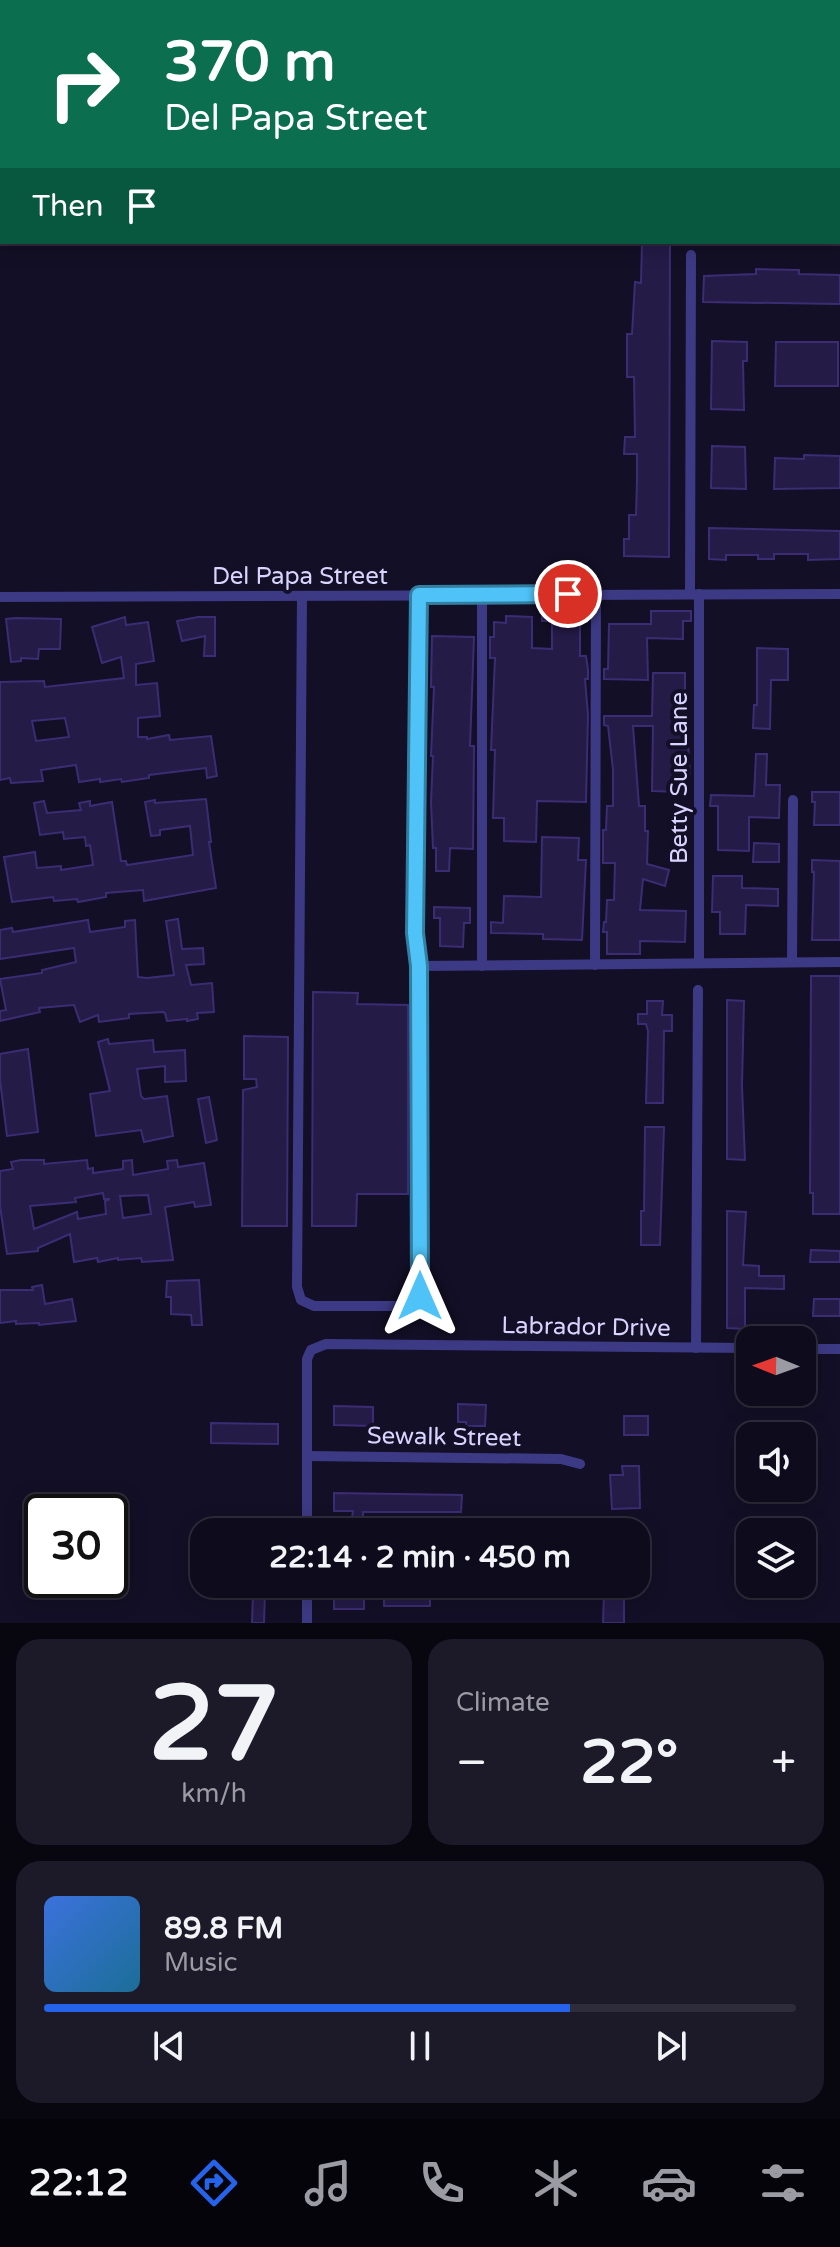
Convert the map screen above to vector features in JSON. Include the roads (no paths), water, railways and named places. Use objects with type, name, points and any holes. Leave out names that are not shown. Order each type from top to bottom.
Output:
[{"type":"street","name":"Betty Sue Lane","points":[[691,255],[699,963]]},
{"type":"street","points":[[595,965],[596,594]]},
{"type":"street","name":"Del Papa Street","points":[[0,597],[840,594]]},
{"type":"street","points":[[302,596],[297,1287],[301,1300],[314,1306],[411,1306],[420,1296],[419,966],[415,933],[419,595]]},
{"type":"street","points":[[482,595],[482,966]]},
{"type":"street","points":[[792,962],[793,800]]},
{"type":"street","points":[[419,966],[840,962]]},
{"type":"street","points":[[696,1348],[698,990]]},
{"type":"street","name":"Labrador Drive","points":[[307,1456],[307,1359],[311,1350],[326,1344],[736,1348]]},
{"type":"street","points":[[816,1349],[840,1349]]},
{"type":"street","points":[[307,1456],[307,1518]]},
{"type":"street","name":"Sewalk Street","points":[[307,1456],[561,1459],[580,1464]]},
{"type":"street","points":[[307,1598],[307,1623]]}]
